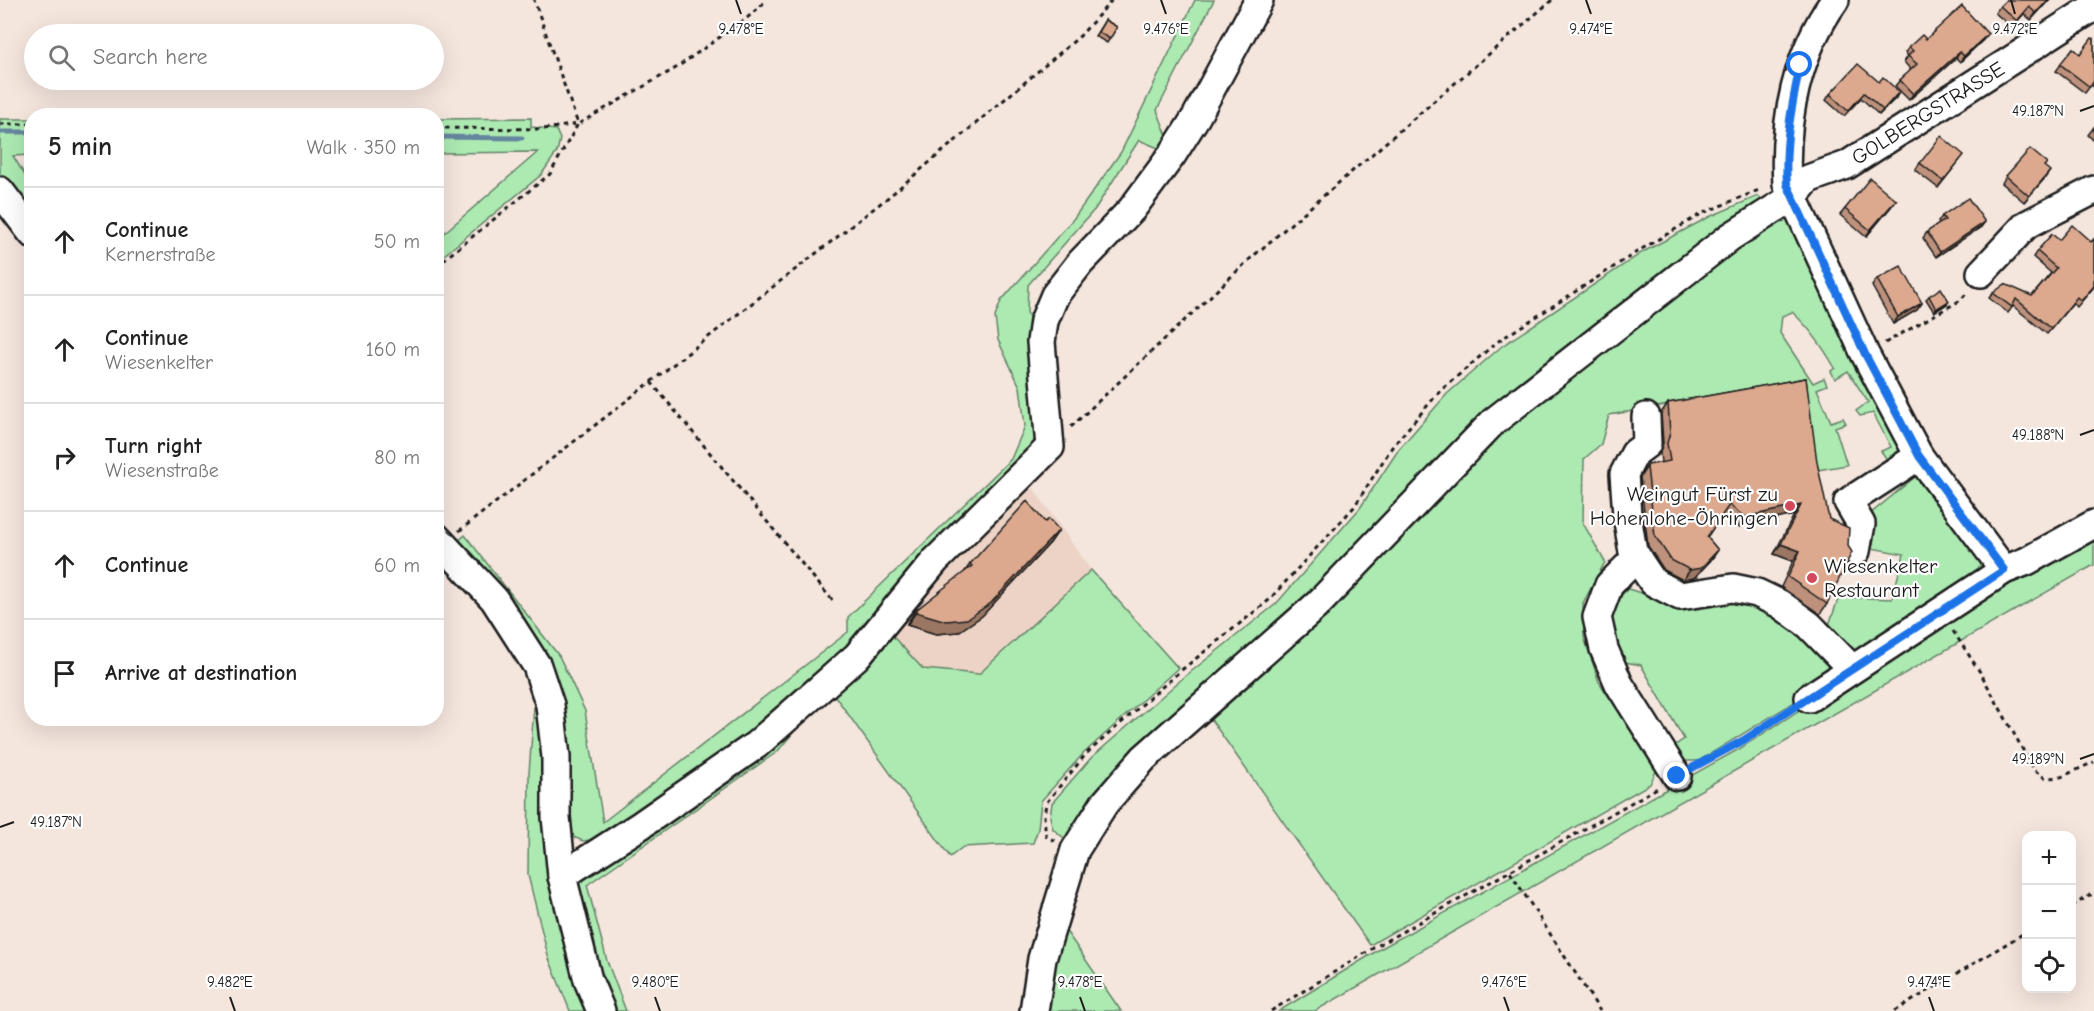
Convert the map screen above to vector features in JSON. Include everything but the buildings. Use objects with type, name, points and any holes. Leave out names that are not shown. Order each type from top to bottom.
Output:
[{"type":"street","points":[[562,876],[641,825],[756,745],[857,656],[935,561],[1050,447],[1041,342],[1044,321],[1055,295],[1080,263],[1132,209],[1172,155],[1196,117],[1259,0]]},
{"type":"street","points":[[1835,0],[1822,18],[1800,65],[1785,158],[1790,190],[1865,354],[1919,456],[2004,570]]},
{"type":"street","name":"GOLBERGSTRASSE","points":[[1034,1011],[1042,959],[1075,850],[1104,804],[1144,758],[1318,604],[1492,422],[1790,190],[1808,179],[1847,165],[2094,7]]},
{"type":"street","points":[[1981,273],[2026,225],[2094,190]]},
{"type":"street","points":[[0,191],[24,222]]},
{"type":"street","points":[[1646,417],[1647,444],[1635,453],[1624,474],[1633,552],[1653,582],[1680,596],[1733,588],[1757,593],[1779,604],[1809,625],[1852,669]]},
{"type":"street","points":[[1856,551],[1861,524],[1848,502],[1919,456]]},
{"type":"street","points":[[1809,698],[2004,570],[2027,561],[2094,524]]},
{"type":"street","points":[[444,544],[494,599],[537,666],[549,705],[556,757],[556,817],[562,876],[588,980],[601,1011]]},
{"type":"street","points":[[1637,558],[1609,585],[1597,617],[1604,649],[1619,684],[1677,776]]},
{"type":"path","points":[[444,260],[550,174],[578,124],[534,0]]},
{"type":"path","points":[[444,128],[544,129],[578,124],[676,68],[747,18],[767,0]]},
{"type":"path","points":[[444,537],[651,382],[886,199],[1080,36],[1112,0]]},
{"type":"path","points":[[1050,447],[1251,258],[1552,0]]},
{"type":"path","points":[[0,124],[24,124]]},
{"type":"path","points":[[1075,850],[1046,836],[1044,817],[1046,803],[1086,754],[1179,672],[1268,601],[1354,507],[1392,447],[1440,391],[1497,342],[1640,249],[1713,209],[1752,192],[1790,190]]},
{"type":"path","points":[[1865,354],[1961,300],[1981,273]]},
{"type":"path","points":[[651,382],[833,601]]},
{"type":"path","points":[[1941,612],[1980,672],[2034,770],[2045,778],[2061,777],[2094,762]]},
{"type":"path","points":[[1271,1011],[1375,947],[1744,740],[1809,698]]},
{"type":"path","points":[[1510,872],[1600,1011]]},
{"type":"path","points":[[2076,904],[2094,893]]},
{"type":"path","points":[[1895,1011],[2022,935]]},
{"type":"shaded area","points":[[1026,478],[1091,570],[979,674],[923,669],[886,629]]},
{"type":"green space","points":[[1195,0],[1214,0],[1157,110],[1169,141],[1163,150],[1139,140],[1095,209],[1028,285],[1027,312],[1036,338],[1039,421],[1031,453],[851,654],[754,738],[605,838],[583,841],[571,836],[556,704],[457,542],[465,535],[559,656],[585,711],[603,822],[848,632],[848,617],[1011,459],[1025,426],[1020,387],[998,340],[995,317],[1001,301],[1074,218],[1121,152]]},
{"type":"green space","points":[[531,118],[531,127],[556,130],[560,139],[557,152],[541,175],[444,255],[444,233],[538,152],[444,153],[444,119]]},
{"type":"green space","points":[[0,119],[24,119],[24,155],[13,156],[24,174],[24,214],[0,181]]},
{"type":"green space","points":[[1758,196],[1768,204],[1485,417],[1073,837],[1064,838],[1053,829],[1050,817],[1052,803],[1091,758],[1183,678],[1276,604],[1360,508],[1399,449],[1447,394],[1502,346],[1643,252],[1709,217]]},
{"type":"green space","points":[[1776,219],[1792,219],[1908,446],[1893,468],[1881,451],[1891,447],[1873,413],[1860,416],[1856,411],[1868,402],[1848,371],[1835,379],[1831,371],[1835,368],[1826,353],[1792,312],[1782,316],[1780,333],[1813,383],[1824,378],[1827,385],[1817,389],[1831,422],[1843,418],[1846,423],[1835,427],[1847,465],[1800,473],[1794,384],[1609,415],[1601,444],[1584,459],[1583,523],[1605,562],[1583,603],[1584,637],[1599,682],[1657,769],[1650,784],[1370,945],[1205,711],[1515,416],[1734,244]]},
{"type":"green space","points":[[1922,471],[1990,567],[1865,657],[1845,654],[1826,633],[1839,597],[1892,599],[1904,554],[1866,547],[1869,515]]},
{"type":"green space","points":[[2094,529],[2094,565],[1315,1011],[1279,1011],[1380,949],[1739,749],[1999,581]]},
{"type":"green space","points":[[1091,570],[1178,668],[1083,754],[1041,801],[1038,829],[1033,843],[963,847],[950,857],[830,689],[777,752],[587,885],[607,961],[626,1011],[611,1011],[571,888],[578,871],[886,629],[923,669],[979,674]]},
{"type":"green space","points":[[1628,589],[1654,597],[1745,600],[1788,622],[1828,661],[1827,679],[1819,687],[1699,761],[1683,761],[1667,751],[1684,739],[1641,665],[1619,661],[1615,650],[1610,631],[1611,614],[1619,597]]},
{"type":"green space","points":[[536,680],[596,1011],[570,1011],[548,956],[528,875],[529,773]]},
{"type":"green space","points":[[1059,921],[1121,1011],[1046,1011]]},
{"type":"waterway","points":[[0,132],[24,132]]},
{"type":"waterway","points":[[444,137],[522,138]]},
{"type":"place","name":"Weingut Fürst zu Hohenlohe-Öhringen","points":[[1790,506]]},
{"type":"place","name":"Wiesenkelter Restaurant","points":[[1812,578]]},
{"type":"route","points":[[1677,776],[1744,740],[2004,570],[1919,456],[1865,354],[1787,184],[1785,158],[1800,65]]}]
